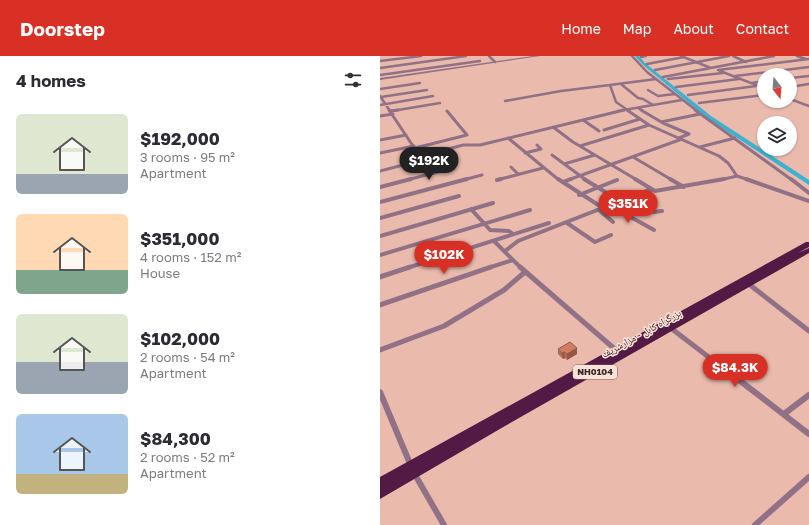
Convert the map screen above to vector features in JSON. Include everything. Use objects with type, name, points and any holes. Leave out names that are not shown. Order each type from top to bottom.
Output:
[{"type":"highway","name":"بزرگراه کابل - مزارشریف","points":[[380,483],[413,470],[501,423],[809,244]]},
{"type":"highway","name":"بزرگراه کابل - مزارشریف","points":[[620,354],[672,329],[809,250]]},
{"type":"highway","name":"بزرگراه کابل - مزارشریف","points":[[380,494],[413,470]]},
{"type":"street","points":[[380,61],[421,56]]},
{"type":"street","points":[[380,68],[466,56]]},
{"type":"street","points":[[489,56],[495,62]]},
{"type":"street","points":[[380,79],[522,57],[538,56]]},
{"type":"street","points":[[632,56],[656,79],[700,114],[774,165],[809,193]]},
{"type":"street","points":[[641,57],[646,56]]},
{"type":"street","points":[[682,56],[757,86]]},
{"type":"street","points":[[647,64],[688,56]]},
{"type":"street","points":[[655,70],[729,56]]},
{"type":"street","points":[[733,56],[746,62]]},
{"type":"street","points":[[758,56],[762,58]]},
{"type":"street","points":[[663,77],[774,56]]},
{"type":"street","points":[[797,56],[809,60]]},
{"type":"street","points":[[403,57],[417,74]]},
{"type":"street","points":[[770,57],[780,61]]},
{"type":"street","points":[[718,70],[809,60]]},
{"type":"street","points":[[380,74],[480,61]]},
{"type":"street","points":[[734,76],[809,67]]},
{"type":"street","points":[[666,79],[724,73]]},
{"type":"street","points":[[797,77],[809,76]]},
{"type":"street","points":[[505,101],[561,91],[656,79]]},
{"type":"street","points":[[676,87],[740,79]]},
{"type":"street","points":[[751,83],[757,82]]},
{"type":"street","points":[[380,89],[420,83]]},
{"type":"street","points":[[621,84],[638,98],[643,98],[653,105]]},
{"type":"street","points":[[797,86],[809,84]]},
{"type":"street","points":[[610,85],[616,102],[626,110],[648,125],[719,156],[728,163],[737,176]]},
{"type":"street","points":[[688,95],[757,86]]},
{"type":"street","points":[[427,90],[380,96],[419,154],[423,156],[463,145],[480,145],[611,112],[682,100]]},
{"type":"street","points":[[648,90],[658,96],[675,94]]},
{"type":"street","points":[[699,103],[757,95]]},
{"type":"street","points":[[380,105],[432,96]]},
{"type":"street","points":[[797,101],[808,105]]},
{"type":"street","points":[[380,116],[440,103]]},
{"type":"street","points":[[563,182],[633,157],[680,139],[689,134],[661,122],[638,108]]},
{"type":"street","points":[[380,153],[467,135],[447,112]]},
{"type":"street","points":[[661,122],[700,114]]},
{"type":"street","points":[[604,130],[640,119]]},
{"type":"street","points":[[583,120],[599,130]]},
{"type":"street","points":[[580,146],[648,125]]},
{"type":"street","points":[[554,127],[580,146],[650,189],[656,191],[737,176],[809,201]]},
{"type":"street","points":[[380,140],[406,135]]},
{"type":"street","points":[[508,138],[543,168],[579,195],[601,209],[613,222]]},
{"type":"street","points":[[700,147],[735,138]]},
{"type":"street","points":[[525,153],[541,149],[537,145]]},
{"type":"street","points":[[552,155],[579,176],[620,201]]},
{"type":"street","points":[[564,164],[595,155]]},
{"type":"street","points":[[380,171],[422,160],[425,158],[423,156]]},
{"type":"street","points":[[633,157],[684,187]]},
{"type":"street","points":[[511,167],[518,174]]},
{"type":"street","points":[[380,187],[452,168]]},
{"type":"street","points":[[497,180],[543,168]]},
{"type":"street","points":[[380,202],[482,175]]},
{"type":"street","points":[[579,195],[617,180]]},
{"type":"street","points":[[505,251],[518,241],[567,223],[650,189]]},
{"type":"street","points":[[380,218],[459,196]]},
{"type":"street","points":[[632,196],[654,212],[662,211]]},
{"type":"street","points":[[380,236],[493,203]]},
{"type":"street","points":[[609,205],[654,230]]},
{"type":"street","points":[[471,210],[483,224],[492,231],[510,231],[514,234]]},
{"type":"street","points":[[380,255],[530,210]]},
{"type":"street","points":[[380,277],[549,223]]},
{"type":"street","points":[[567,223],[596,242],[611,235]]},
{"type":"street","points":[[494,241],[525,272],[535,279],[620,354]]},
{"type":"street","points":[[380,305],[513,260]]},
{"type":"street","points":[[380,350],[444,326],[504,290],[525,272]]},
{"type":"street","points":[[750,284],[809,331]]},
{"type":"street","points":[[672,329],[809,434]]},
{"type":"street","points":[[380,392],[382,401],[413,470],[444,525]]},
{"type":"street","points":[[784,414],[809,395]]},
{"type":"street","points":[[755,525],[809,476]]},
{"type":"building","points":[[570,342],[577,348],[567,354],[564,352],[562,353],[558,349]]},
{"type":"waterway","points":[[637,56],[644,64],[709,117],[809,183]]}]
